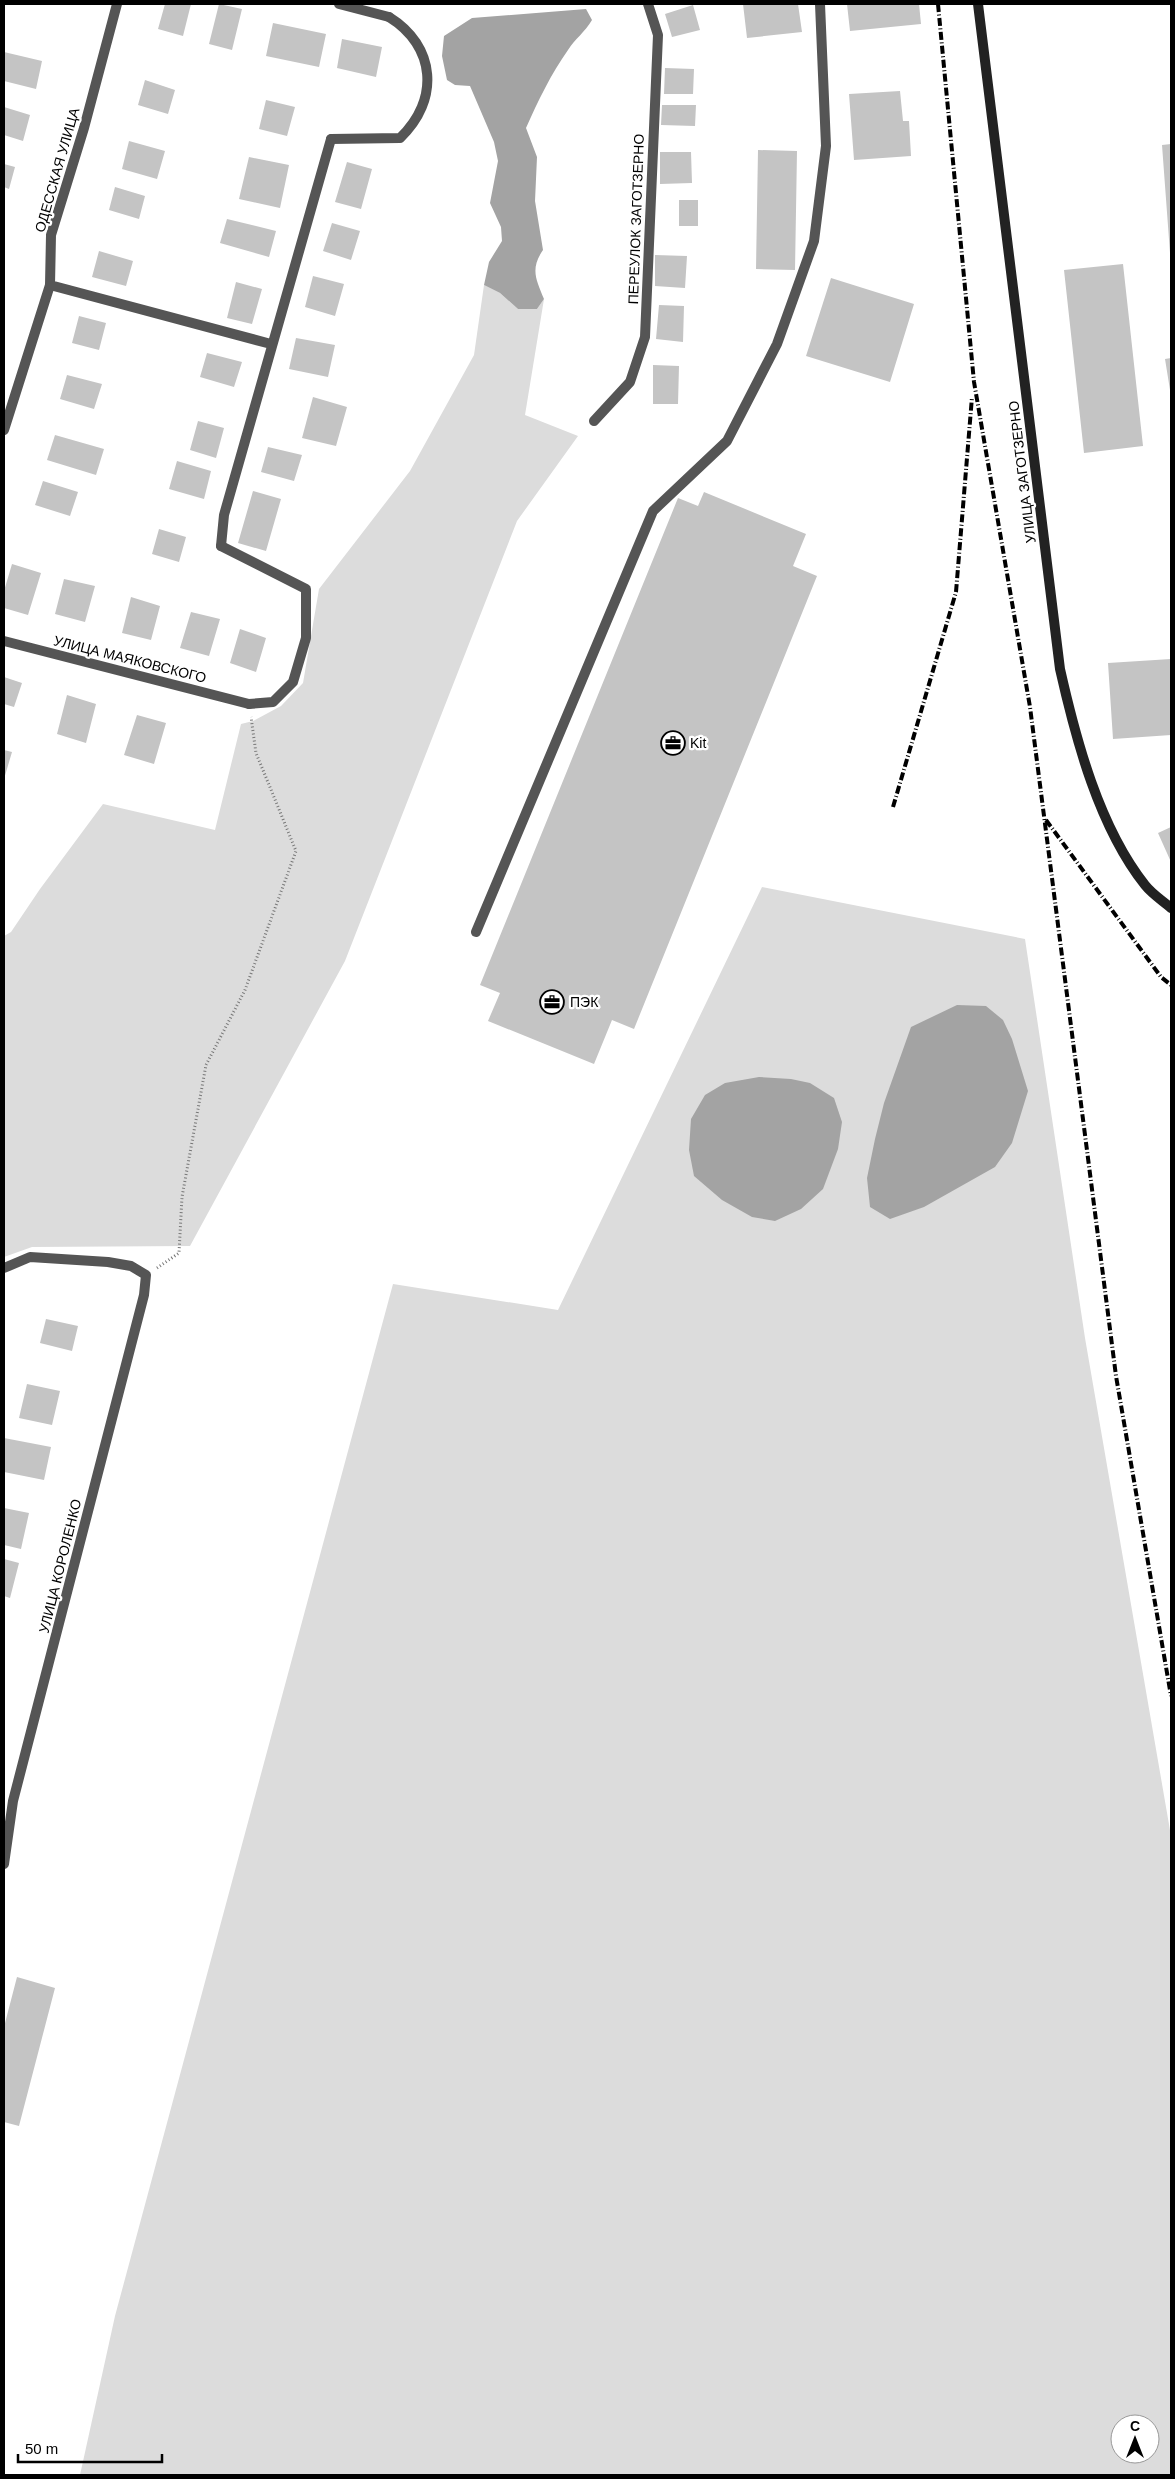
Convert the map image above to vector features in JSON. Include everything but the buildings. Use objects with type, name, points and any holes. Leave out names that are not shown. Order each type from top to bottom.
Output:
[{"type":"street","name":"ОДЕССКАЯ УЛИЦА","points":[[4,430],[50,285],[51,235],[84,128],[117,4]]},
{"type":"street","points":[[249,704],[273,702],[293,682],[306,638],[306,590],[221,546],[224,515],[271,344],[331,139],[400,138],[413,125],[428,92],[425,59],[405,27],[388,17],[339,4]]},
{"type":"street","name":"ПЕРЕУЛОК ЗАГОТЗЕРНО","points":[[594,421],[630,382],[645,337],[658,35],[648,4]]},
{"type":"street","points":[[476,932],[653,511],[726,441],[777,344],[814,241],[826,146],[820,4]]},
{"type":"street","name":"УЛИЦА ЗАГОТЗЕРНО","points":[[978,4],[1060,669],[1072,725],[1101,806],[1119,844],[1146,886],[1171,908]]},
{"type":"street","points":[[50,285],[271,344]]},
{"type":"street","name":"УЛИЦА МАЯКОВСКОГО","points":[[4,642],[249,704]]},
{"type":"street","points":[[4,1268],[30,1257],[108,1262],[131,1266],[146,1275]]},
{"type":"street","name":"УЛИЦА КОРОЛЕНКО","points":[[4,1864],[14,1801],[144,1295],[146,1275]]},
{"type":"path","points":[[146,1275],[180,1253],[182,1197],[206,1065],[246,990],[296,852],[256,753],[249,704]]},
{"type":"shaded area","points":[[586,9],[592,20],[571,46],[556,69],[526,128],[537,157],[535,201],[543,250],[535,269],[544,299],[537,309],[518,309],[500,293],[484,285],[489,262],[502,241],[501,227],[490,203],[498,161],[494,142],[470,86],[455,85],[447,80],[442,56],[444,36],[472,18]]},
{"type":"shaded area","points":[[484,285],[500,293],[518,309],[537,309],[544,299],[525,415],[578,436],[517,521],[345,961],[190,1246],[32,1247],[4,1257],[4,936],[11,932],[40,889],[103,804],[215,830],[241,724],[253,721],[281,706],[303,683],[319,589],[410,471],[474,355]]},
{"type":"shaded area","points":[[762,887],[1025,939],[1085,1338],[1171,1836],[1171,2475],[80,2475],[115,2316],[393,1284],[558,1310]]},
{"type":"shaded area","points":[[957,1005],[986,1006],[1003,1020],[1012,1039],[1028,1091],[1012,1143],[995,1167],[924,1207],[890,1219],[870,1207],[867,1178],[884,1103],[911,1027]]},
{"type":"shaded area","points":[[759,1077],[791,1079],[810,1083],[834,1098],[842,1122],[838,1149],[823,1189],[801,1209],[775,1221],[752,1217],[722,1200],[694,1176],[689,1150],[691,1119],[705,1095],[725,1083]]},
{"type":"railway","points":[[938,4],[974,382],[1030,707],[1116,1376],[1171,1696]]},
{"type":"railway","points":[[893,807],[956,592],[972,397]]},
{"type":"railway","points":[[1046,820],[1161,977],[1171,985]]},
{"type":"place","name":"Kit","points":[[673,743]]},
{"type":"place","name":"ПЭК","points":[[552,1002]]}]
